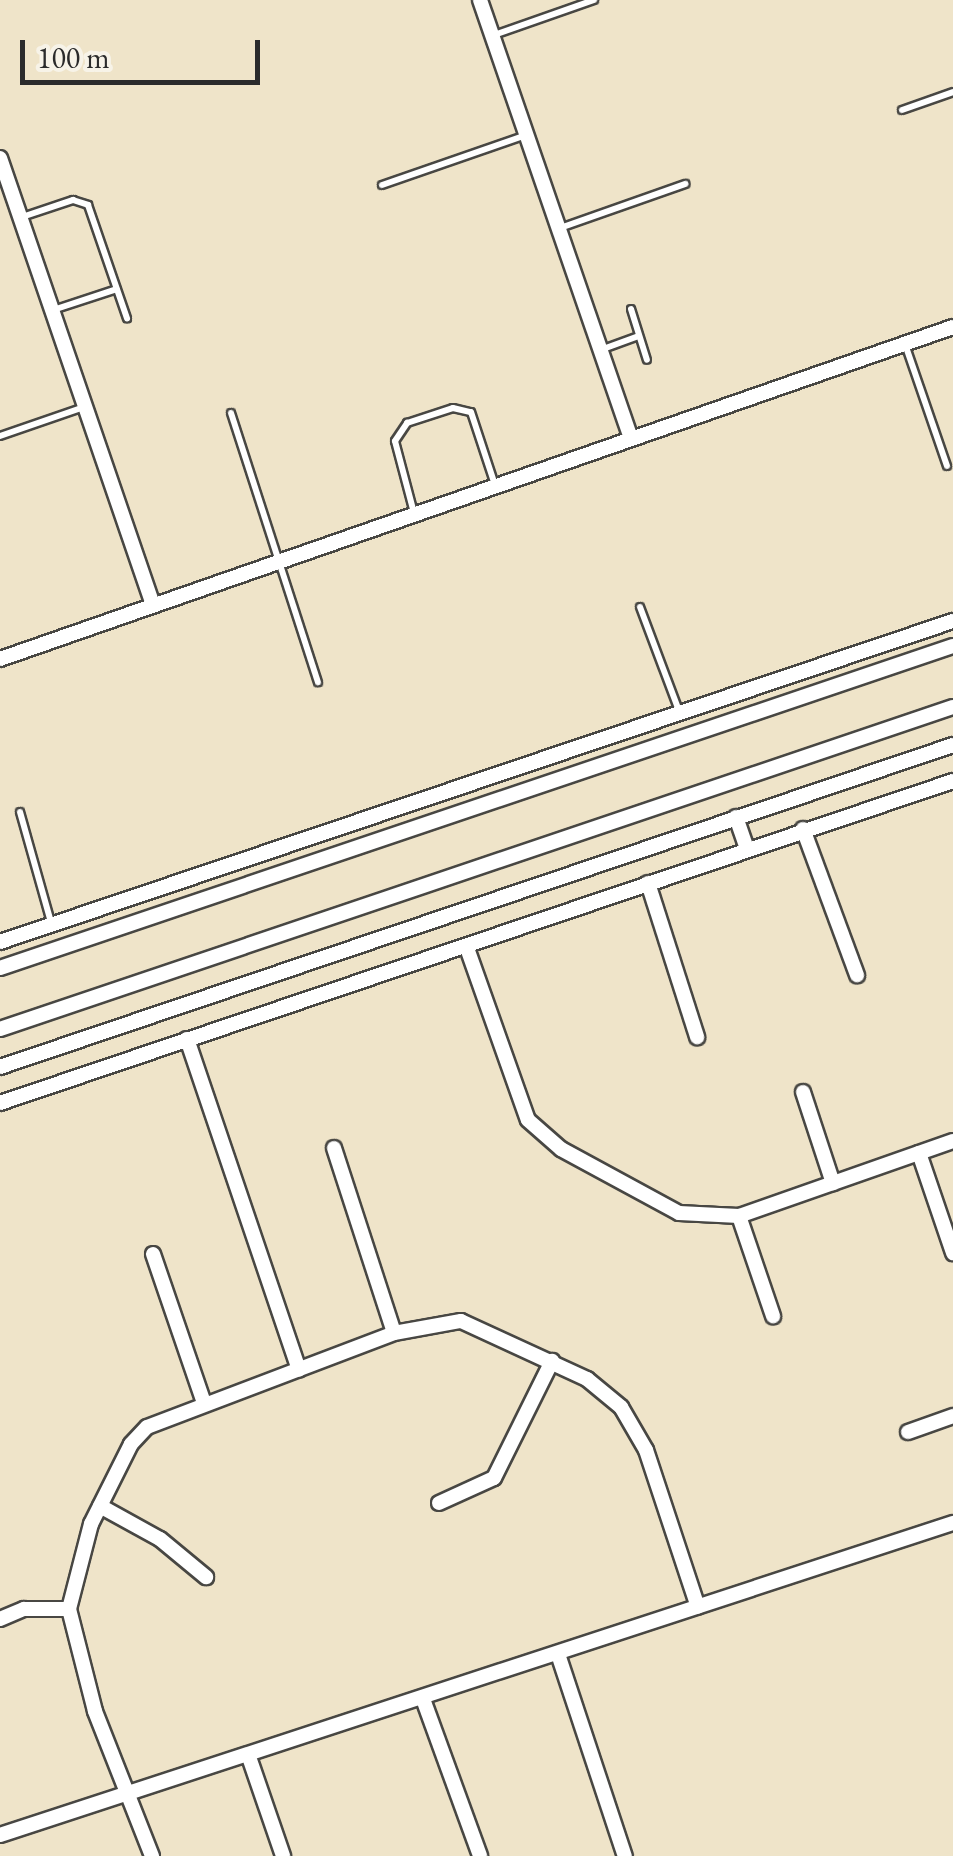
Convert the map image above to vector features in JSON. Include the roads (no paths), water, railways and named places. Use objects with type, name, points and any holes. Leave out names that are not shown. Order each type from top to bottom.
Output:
[{"type":"street","points":[[480,0],[631,439]]},
{"type":"street","points":[[0,158],[7,203],[21,218],[153,606]]},
{"type":"street","points":[[0,659],[953,327]]},
{"type":"street","points":[[0,942],[953,621]]},
{"type":"street","points":[[0,968],[953,646]]},
{"type":"street","points":[[0,1028],[953,707]]},
{"type":"street","points":[[0,1068],[953,745]]},
{"type":"street","points":[[0,1103],[953,781]]},
{"type":"street","points":[[383,813],[391,838]]},
{"type":"street","points":[[736,817],[746,850]]},
{"type":"street","points":[[803,830],[856,975]]},
{"type":"street","points":[[648,883],[697,1037]]},
{"type":"street","points":[[467,948],[517,1100],[544,1136],[678,1213],[739,1216],[953,1141]]},
{"type":"street","points":[[187,1039],[299,1370]]},
{"type":"street","points":[[803,1092],[833,1183]]},
{"type":"street","points":[[334,1148],[394,1333]]},
{"type":"street","points":[[919,1153],[953,1253]]},
{"type":"street","points":[[739,1216],[773,1316]]},
{"type":"street","points":[[152,1254],[204,1403]]},
{"type":"street","points":[[152,1856],[95,1711],[69,1608],[74,1569],[100,1506],[138,1434],[204,1403],[394,1333],[461,1321],[552,1361],[605,1391],[634,1426],[698,1608]]},
{"type":"street","points":[[439,1503],[494,1478],[552,1361]]},
{"type":"street","points":[[908,1432],[953,1416]]},
{"type":"street","points":[[100,1506],[160,1538],[206,1576]]},
{"type":"street","points":[[0,1835],[131,1796],[953,1523]]},
{"type":"street","points":[[0,1618],[24,1609],[69,1608]]},
{"type":"street","points":[[558,1654],[626,1856]]},
{"type":"street","points":[[422,1699],[480,1856]]},
{"type":"street","points":[[249,1757],[283,1856]]},
{"type":"lane","points":[[492,36],[594,0]]},
{"type":"lane","points":[[902,110],[953,92]]},
{"type":"lane","points":[[382,184],[526,134]]},
{"type":"lane","points":[[558,228],[685,184]]},
{"type":"lane","points":[[21,218],[84,201],[127,318]]},
{"type":"lane","points":[[52,311],[117,289]]},
{"type":"lane","points":[[631,309],[647,360]]},
{"type":"lane","points":[[600,350],[640,336]]},
{"type":"lane","points":[[905,344],[947,466]]},
{"type":"lane","points":[[0,436],[85,407]]},
{"type":"lane","points":[[415,514],[395,441],[407,422],[453,408],[471,412],[495,487]]},
{"type":"lane","points":[[231,413],[318,682]]},
{"type":"lane","points":[[640,607],[680,712]]},
{"type":"lane","points":[[20,812],[52,924]]}]
